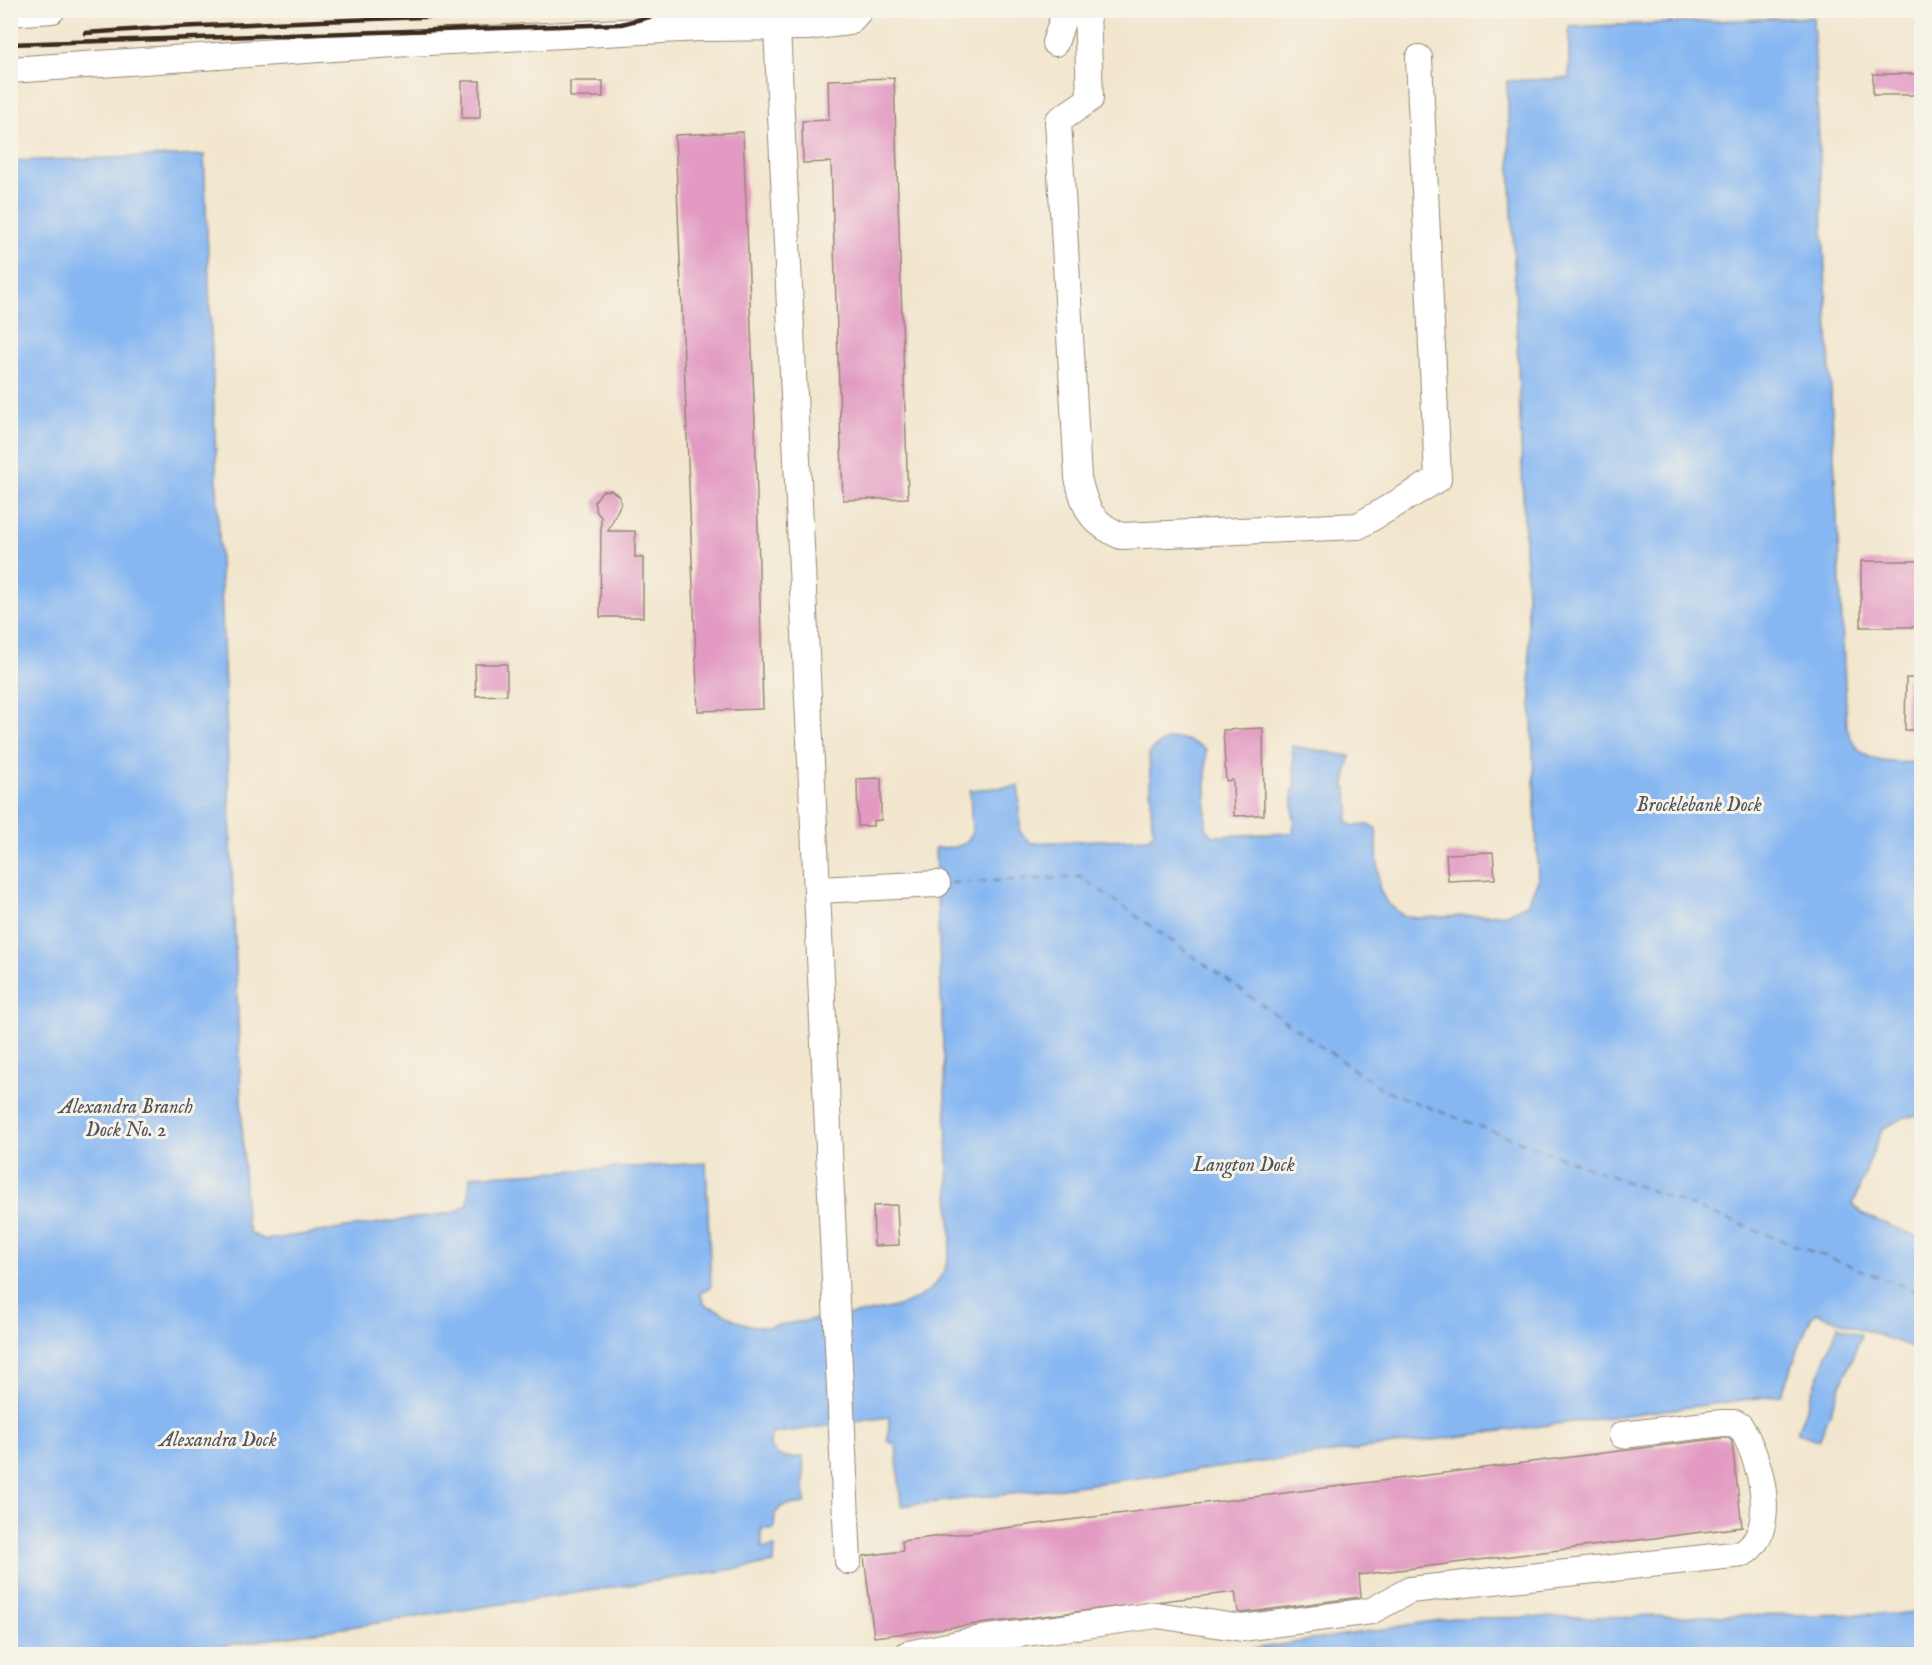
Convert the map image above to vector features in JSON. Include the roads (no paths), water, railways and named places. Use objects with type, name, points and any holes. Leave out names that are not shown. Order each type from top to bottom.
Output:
[{"type":"lane","points":[[10,13],[52,10]]},
{"type":"lane","points":[[10,70],[409,43],[701,28],[807,27],[849,22],[860,10]]},
{"type":"lane","points":[[1055,43],[1066,10]]},
{"type":"lane","points":[[1087,10],[1090,99],[1058,121],[1077,471],[1085,509],[1102,528],[1121,536],[1358,526],[1438,479],[1419,58]]},
{"type":"lane","points":[[777,28],[848,1561]]},
{"type":"lane","points":[[818,890],[937,884]]},
{"type":"lane","points":[[908,1654],[982,1640],[1157,1615],[1242,1628],[1371,1611],[1410,1590],[1742,1554],[1750,1550],[1762,1531],[1765,1513],[1757,1463],[1740,1426],[1735,1423],[1722,1423],[1622,1435]]},
{"type":"water","points":[[1813,17],[1847,728],[1852,740],[1867,756],[1887,762],[1922,762],[1921,1116],[1905,1117],[1882,1129],[1853,1204],[1861,1214],[1921,1238],[1921,1350],[1816,1313],[1810,1319],[1781,1395],[1046,1490],[901,1506],[896,1445],[888,1441],[889,1417],[771,1434],[770,1446],[777,1454],[789,1458],[803,1457],[805,1503],[782,1506],[775,1514],[774,1529],[761,1529],[762,1548],[775,1547],[774,1563],[171,1654],[11,1654],[10,1272],[13,1264],[10,1194],[10,161],[204,155],[246,1222],[250,1233],[265,1240],[456,1212],[468,1203],[470,1176],[706,1163],[711,1287],[700,1293],[705,1305],[747,1325],[767,1327],[899,1306],[930,1290],[941,1277],[948,1259],[951,1236],[935,848],[961,845],[969,838],[972,833],[970,790],[1019,786],[1020,832],[1030,843],[1149,838],[1155,829],[1152,827],[1149,753],[1163,741],[1176,738],[1190,741],[1206,749],[1206,826],[1209,833],[1215,836],[1293,833],[1295,818],[1293,818],[1293,789],[1296,789],[1292,746],[1350,756],[1344,788],[1347,788],[1349,810],[1347,821],[1353,826],[1370,825],[1376,829],[1379,887],[1386,902],[1404,916],[1419,918],[1506,914],[1527,904],[1538,880],[1507,81],[1569,78],[1569,27]]},
{"type":"water","points":[[1838,1326],[1861,1335],[1819,1441],[1797,1432]]},
{"type":"water","points":[[1921,1611],[1921,1654],[1222,1654],[1453,1618],[1896,1614]]},
{"type":"railway","points":[[85,33],[174,27],[597,10]]},
{"type":"railway","points":[[10,44],[621,24],[678,10]]},
{"type":"water label","name":"Brocklebank Dock","points":[[1699,805]]},
{"type":"water label","name":"Alexandra Branch Dock No. 2","points":[[126,1118]]},
{"type":"water label","name":"Langton Dock","points":[[1244,1165]]},
{"type":"water label","name":"Alexandra Dock","points":[[218,1440]]}]
